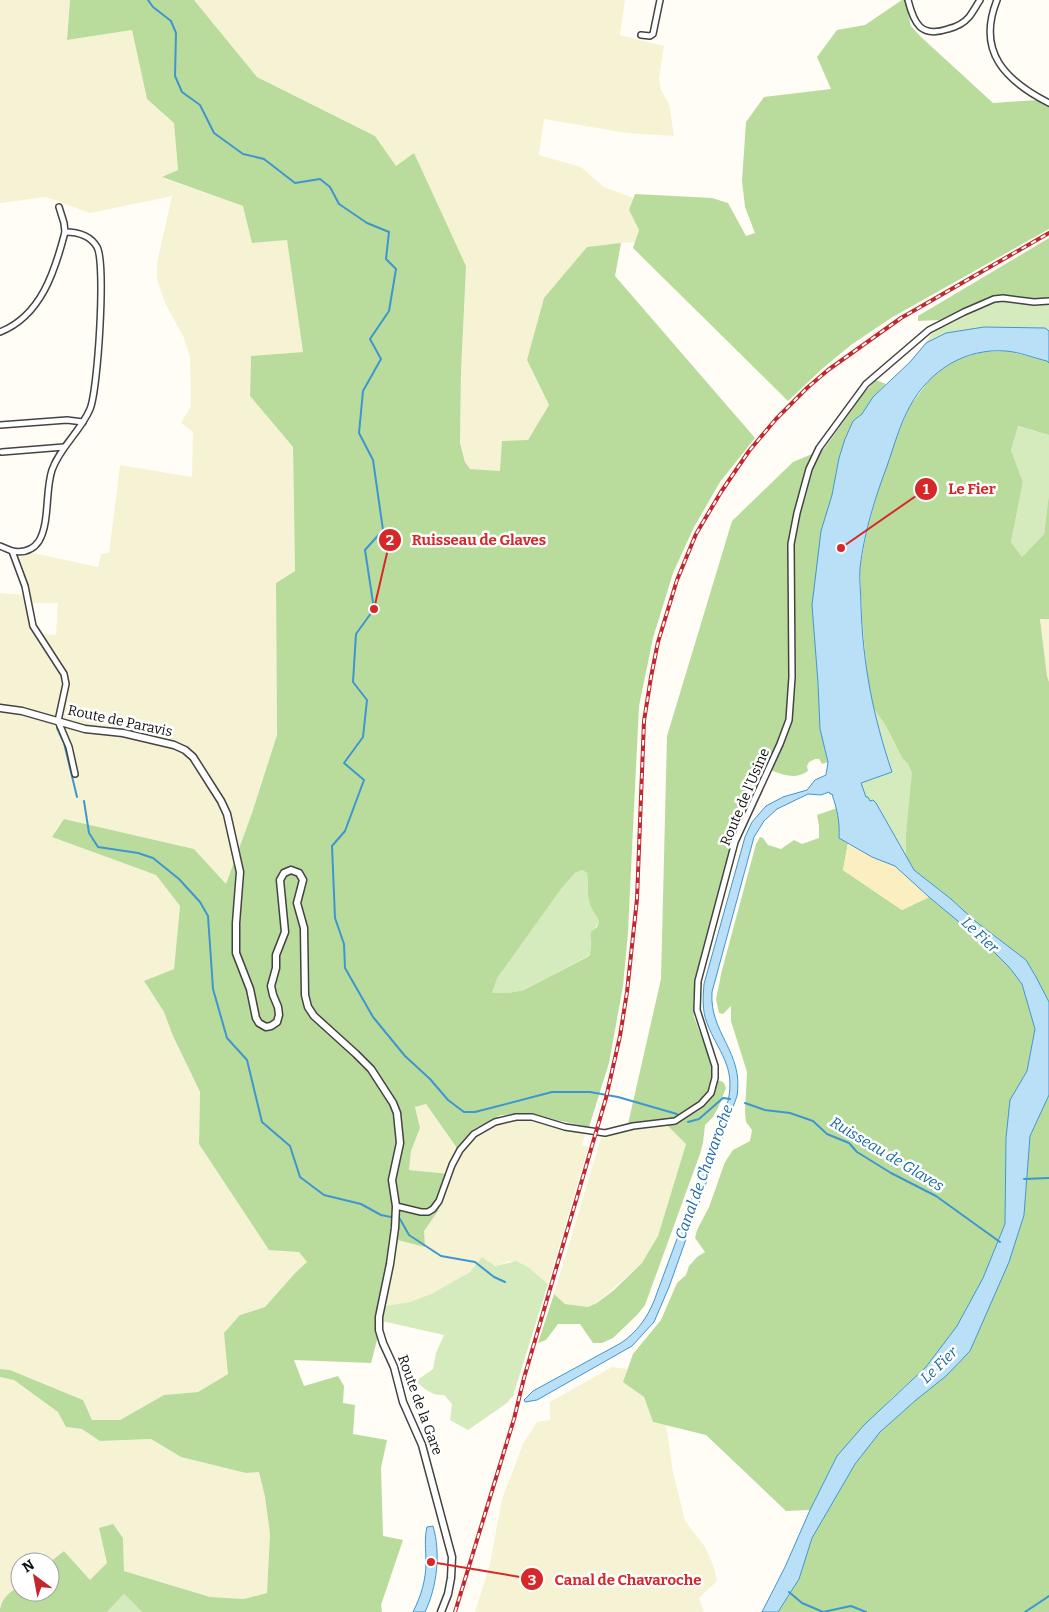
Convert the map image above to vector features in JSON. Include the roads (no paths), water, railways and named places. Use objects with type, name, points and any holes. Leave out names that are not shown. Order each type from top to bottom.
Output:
[{"type":"street","points":[[641,35],[650,36],[653,34],[660,0]]},
{"type":"street","points":[[908,0],[919,26],[926,31],[934,33],[964,22],[980,0]]},
{"type":"street","points":[[997,0],[992,14],[991,25],[991,38],[997,60],[1014,81],[1031,94],[1049,103]]},
{"type":"street","points":[[0,332],[21,319],[44,293],[50,281],[65,232],[59,207]]},
{"type":"street","points":[[0,546],[21,552],[35,546],[39,540],[46,513],[49,482],[57,458],[83,422],[90,409],[94,390],[100,309],[100,257],[96,245],[86,236],[78,232],[65,232]]},
{"type":"street","name":"Route de l'Usine","points":[[396,1206],[421,1212],[428,1212],[433,1209],[438,1204],[452,1165],[469,1138],[478,1131],[502,1120],[516,1116],[532,1116],[565,1127],[604,1133],[633,1126],[675,1121],[701,1104],[709,1096],[714,1084],[715,1066],[697,1010],[698,981],[735,842],[789,720],[792,677],[791,544],[797,513],[812,459],[818,448],[866,384],[929,330],[994,299],[1003,298],[1034,302],[1049,301]]},
{"type":"street","points":[[0,425],[67,420],[83,422]]},
{"type":"street","points":[[2,452],[64,447]]},
{"type":"street","points":[[12,550],[25,586],[34,626],[61,668],[65,678],[66,684],[58,721],[69,747],[75,774]]},
{"type":"street","name":"Route de Paravis","points":[[0,708],[22,711],[85,729],[123,733],[174,745],[189,753],[221,801],[227,814],[240,868],[236,944],[238,958],[250,989],[256,1018],[261,1025],[266,1027]]},
{"type":"street","name":"Route de la Gare","points":[[266,1027],[277,1022],[279,1015],[271,986],[276,968],[276,955],[285,932],[280,880],[286,872],[294,871],[301,875],[303,880],[297,903],[304,928],[305,995],[308,1007],[314,1016],[371,1069],[397,1112],[400,1143],[392,1180],[396,1206],[394,1243],[379,1317],[379,1330],[394,1366],[403,1402],[422,1445],[452,1557],[448,1594],[441,1612]]},
{"type":"water","points":[[984,327],[1045,328],[1049,331],[1049,363],[1027,355],[1006,351],[977,353],[963,358],[938,372],[928,382],[918,393],[903,420],[878,491],[864,542],[860,573],[862,628],[870,690],[879,731],[892,772],[861,783],[866,797],[876,803],[914,870],[975,921],[1026,960],[1049,1002],[1049,1095],[1030,1136],[1024,1215],[1009,1262],[970,1351],[946,1376],[880,1432],[855,1464],[812,1538],[799,1579],[778,1612],[762,1612],[837,1456],[864,1425],[926,1367],[957,1326],[983,1278],[1005,1224],[1006,1138],[1010,1100],[1027,1071],[1035,1029],[1022,984],[1009,967],[988,946],[895,866],[872,857],[839,838],[837,810],[832,794],[829,792],[821,795],[808,794],[777,809],[764,821],[754,837],[712,992],[712,1006],[716,1019],[736,1067],[738,1081],[737,1096],[669,1287],[654,1322],[632,1346],[537,1400],[525,1402],[524,1400],[533,1391],[621,1343],[645,1319],[654,1301],[728,1101],[730,1078],[725,1060],[705,1018],[703,1004],[704,984],[745,837],[752,822],[766,806],[783,797],[807,790],[815,780],[826,775],[828,762],[820,729],[812,605],[821,531],[832,495],[839,458],[845,439],[853,421],[862,414],[873,397],[910,362],[926,343],[946,333]]},
{"type":"water","points":[[433,1526],[437,1547],[435,1581],[425,1612],[413,1612],[424,1582],[427,1527]]},
{"type":"waterway","name":"Ruisseau de Glaves","points":[[148,0],[153,7],[171,21],[176,33],[175,76],[182,92],[200,105],[214,133],[243,154],[264,159],[295,183],[320,179],[330,187],[339,204],[367,223],[389,232],[386,259],[396,269],[389,311],[370,339],[381,359],[363,391],[359,433],[373,460],[383,530],[365,550],[374,609],[356,634],[353,682],[367,700],[363,737],[344,763],[364,780],[345,831],[332,846],[335,918],[344,944],[345,968],[373,1017],[405,1056],[430,1079],[448,1100],[464,1112],[475,1112],[552,1092],[590,1092],[618,1097],[677,1114]]},
{"type":"waterway","points":[[57,728],[64,743],[77,797]]},
{"type":"waterway","points":[[84,801],[89,833],[98,847],[138,853],[153,858],[179,879],[200,902],[208,916],[213,989],[227,1038],[247,1060],[262,1122],[290,1146],[300,1177],[324,1195],[361,1204],[381,1215],[391,1217]]},
{"type":"waterway","name":"Ruisseau de Glaves","points":[[688,1122],[699,1119],[723,1098],[730,1099]]},
{"type":"waterway","name":"Ruisseau de Glaves","points":[[745,1103],[765,1110],[790,1113],[813,1121],[827,1134],[849,1143],[857,1152],[891,1173],[936,1196],[1000,1242]]},
{"type":"waterway","points":[[1024,1179],[1049,1178]]},
{"type":"waterway","points":[[400,1219],[409,1235],[441,1256],[475,1262],[494,1277],[505,1282]]},
{"type":"waterway","points":[[789,1592],[802,1603],[823,1612],[851,1606],[866,1612]]},
{"type":"waterway","points":[[1025,1612],[1049,1596]]},
{"type":"railway","points":[[455,1612],[514,1419],[524,1378],[606,1098],[620,1036],[627,992],[637,899],[644,721],[658,642],[677,580],[696,534],[721,492],[749,451],[776,419],[828,370],[901,318],[1049,233]]},
{"type":"place","name":"Le Fier","points":[[841,548]]},
{"type":"place","name":"Ruisseau de Glaves","points":[[374,609]]},
{"type":"place","name":"Canal de Chavaroche","points":[[431,1562]]}]
